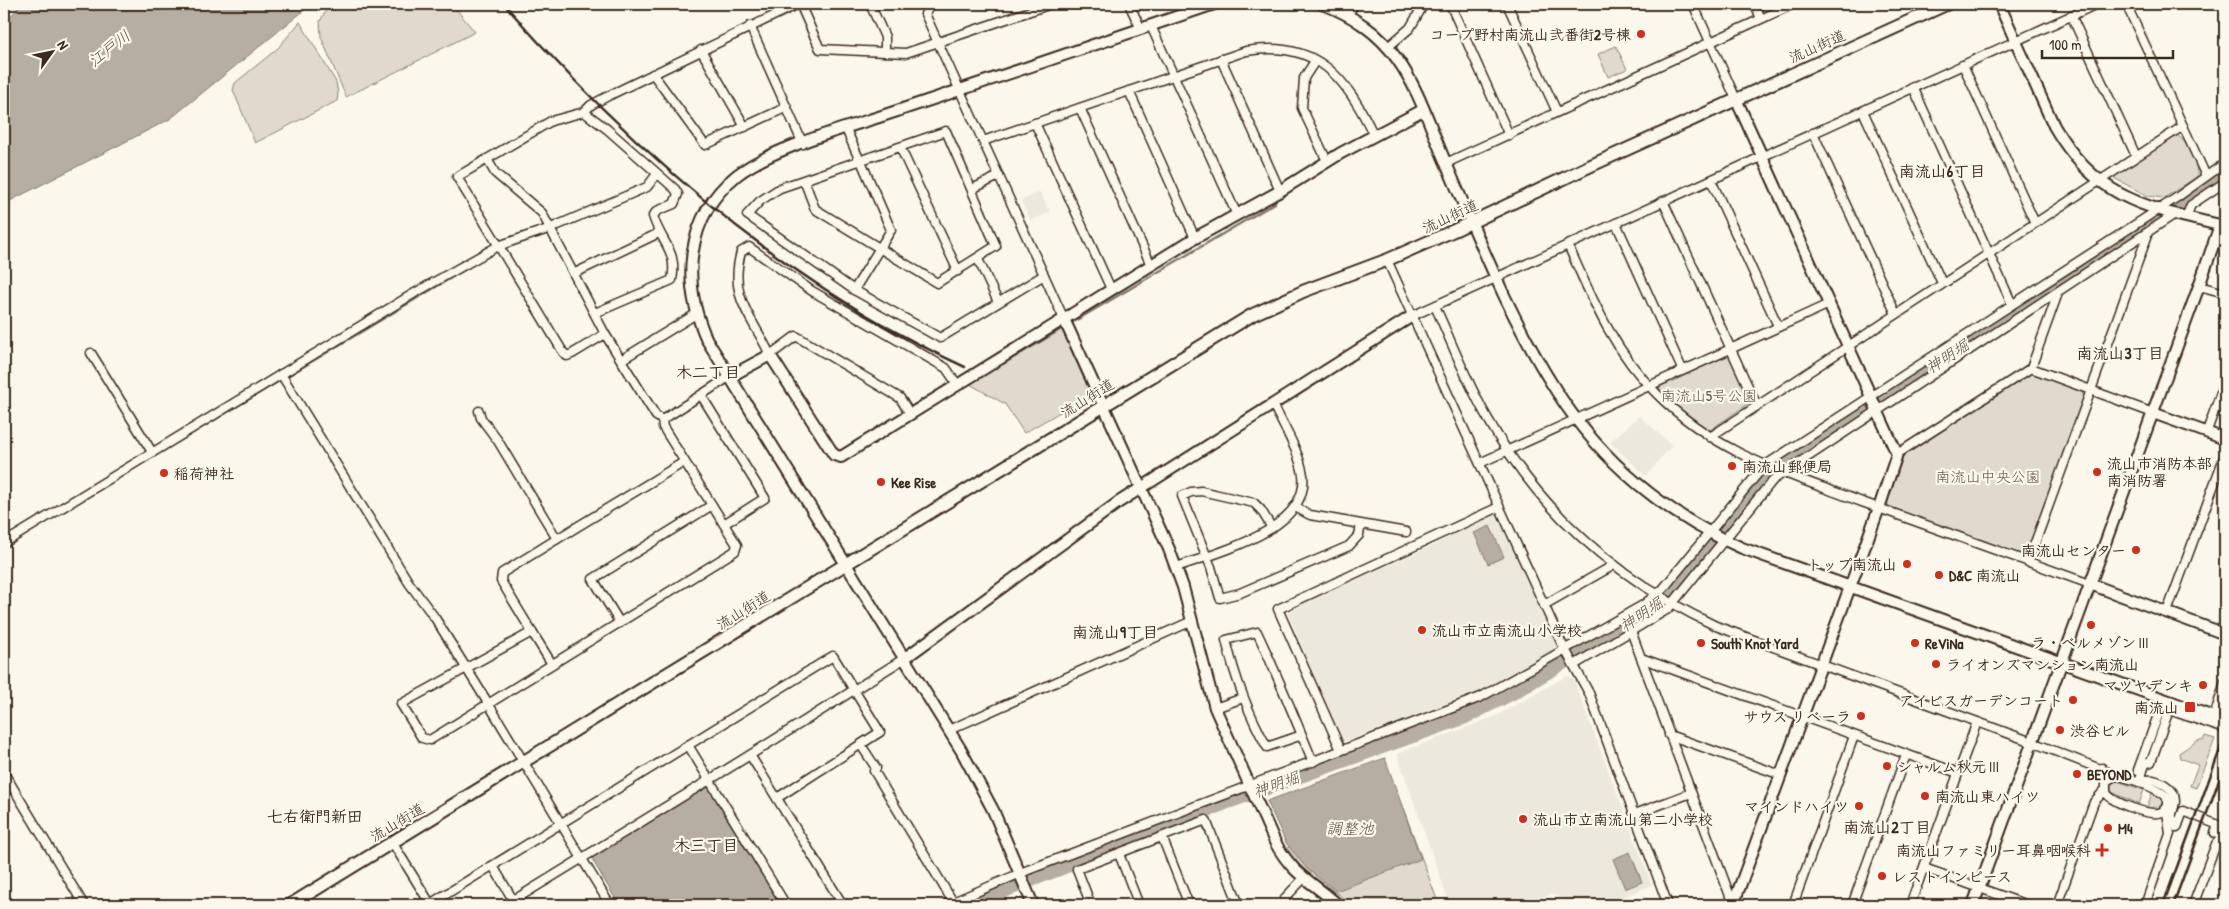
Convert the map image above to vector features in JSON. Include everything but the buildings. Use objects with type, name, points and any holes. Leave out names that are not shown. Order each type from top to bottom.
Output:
[{"type":"main road","name":"流山街道","points":[[290,905],[1252,315],[1304,291],[1387,260],[1472,222],[1947,4]]},
{"type":"street","points":[[605,334],[567,356],[498,246],[458,177],[551,121],[584,112],[591,104],[799,4],[820,49],[906,53],[1050,4]]},
{"type":"street","points":[[870,4],[885,37],[885,52]]},
{"type":"street","points":[[931,4],[925,14],[1176,567],[1215,708],[1252,791],[1280,850],[1303,879],[1338,905]]},
{"type":"street","points":[[1129,4],[1146,27],[1173,76],[1237,215]]},
{"type":"street","points":[[1033,905],[1023,878],[981,788],[949,730],[707,340],[696,314],[691,288],[690,261],[702,221],[715,200],[736,176],[755,163],[846,129],[1214,4]]},
{"type":"street","points":[[1322,4],[1348,15],[1369,30],[1388,48],[1404,69],[1497,277],[1539,361],[1575,418],[1604,453],[1635,482],[1671,509],[1717,536],[2061,664],[2225,721]]},
{"type":"street","points":[[1348,15],[1355,4]]},
{"type":"street","points":[[1388,48],[1410,28],[1424,4]]},
{"type":"street","points":[[1450,4],[1509,135]]},
{"type":"street","points":[[1507,4],[1557,112]]},
{"type":"street","points":[[1692,4],[1849,346],[1896,454]]},
{"type":"street","points":[[1754,4],[1761,18]]},
{"type":"street","points":[[1446,163],[1794,4]]},
{"type":"street","points":[[1973,905],[2222,225],[2138,203],[2099,181],[2064,143],[1999,4]]},
{"type":"street","points":[[506,905],[515,903],[583,858],[855,691],[905,658],[1119,502],[1412,316],[2097,4]]},
{"type":"street","points":[[2126,4],[2206,176]]},
{"type":"street","points":[[2071,15],[2136,156]]},
{"type":"street","points":[[750,26],[803,144]]},
{"type":"street","points":[[983,141],[1246,51],[1269,48],[1293,52],[1330,69],[1348,87],[1358,102],[1374,136]]},
{"type":"street","points":[[701,50],[745,127]]},
{"type":"street","points":[[1221,60],[1280,192]]},
{"type":"street","points":[[1315,61],[1304,78],[1302,108],[1327,161]]},
{"type":"street","points":[[1963,65],[2035,223]]},
{"type":"street","points":[[653,74],[705,145],[787,107]]},
{"type":"street","points":[[1913,88],[2012,304]]},
{"type":"street","points":[[1129,91],[1195,238]]},
{"type":"street","points":[[1080,108],[1151,265]]},
{"type":"street","points":[[957,384],[946,368],[845,311],[749,247],[741,252],[738,262],[740,298],[750,322],[837,457],[841,457],[1195,238],[1280,192],[1327,161],[1423,110]]},
{"type":"street","points":[[1863,111],[1942,283]]},
{"type":"street","points":[[584,112],[607,129],[675,188],[678,194],[674,204],[657,211],[653,216],[674,261],[672,280],[595,313]]},
{"type":"street","points":[[1036,123],[1111,289]]},
{"type":"street","points":[[1710,437],[2183,126]]},
{"type":"street","points":[[846,129],[891,230],[854,290]]},
{"type":"street","points":[[804,180],[815,209],[938,283],[995,249],[996,243],[946,131],[804,180],[773,191],[747,215],[854,290],[940,338],[1044,275]]},
{"type":"street","points":[[1813,133],[1896,314]]},
{"type":"street","points":[[900,147],[958,272]]},
{"type":"street","points":[[487,159],[495,172],[542,213],[575,273],[605,334],[656,416],[662,420],[663,428],[737,545],[735,551],[430,740],[422,738],[401,704],[532,632]]},
{"type":"street","points":[[861,745],[876,768],[874,772],[949,904],[1252,791],[1341,750],[1481,697],[1566,652],[1656,595],[1783,472],[2012,304],[2159,210],[2225,164]]},
{"type":"street","points":[[4,543],[152,452],[284,378],[413,294],[498,246],[551,228],[647,187],[657,174]]},
{"type":"street","points":[[972,189],[1000,176]]},
{"type":"street","points":[[1711,180],[1778,326]]},
{"type":"street","points":[[2186,216],[2191,205],[2225,182]]},
{"type":"street","points":[[1663,201],[1757,406]]},
{"type":"street","points":[[1573,663],[1631,631],[1672,604],[1764,466],[1874,404],[2056,294],[2146,235],[2174,213]]},
{"type":"street","points":[[1616,223],[1682,369]]},
{"type":"street","points":[[575,273],[660,233]]},
{"type":"street","points":[[2028,562],[2092,390],[2147,237],[2146,235]]},
{"type":"street","points":[[1568,245],[1613,338],[1648,385],[1677,412],[1710,437],[1764,466],[2225,634]]},
{"type":"street","points":[[978,260],[998,302]]},
{"type":"street","points":[[1387,260],[1544,605],[1566,652],[1589,693],[1668,905]]},
{"type":"street","points":[[2199,286],[2225,293]]},
{"type":"street","points":[[1735,905],[1820,666],[1879,508],[1896,454],[2030,368],[2057,296],[2056,294]]},
{"type":"street","points":[[1480,463],[1682,369],[1829,304]]},
{"type":"street","points":[[1435,306],[1486,417],[1523,474],[1562,520],[1614,565],[1656,595],[1716,626],[2162,791],[2167,798],[2167,819],[2170,824],[2170,834],[2145,905]]},
{"type":"street","points":[[621,360],[696,314]]},
{"type":"street","points":[[662,420],[763,357],[770,355],[796,336],[900,398],[910,414]]},
{"type":"street","points":[[91,353],[152,452]]},
{"type":"street","points":[[2030,368],[2225,439]]},
{"type":"street","points":[[284,378],[410,583],[467,668],[610,905]]},
{"type":"street","points":[[2207,431],[2225,381]]},
{"type":"street","points":[[701,395],[764,498],[724,524]]},
{"type":"street","points":[[1176,567],[1250,540],[1272,528],[1295,507],[1302,489],[1301,466],[1273,404]]},
{"type":"street","points":[[479,411],[481,418],[498,441],[557,539]]},
{"type":"street","points":[[2167,612],[2225,454]]},
{"type":"street","points":[[552,664],[500,581],[502,573],[684,462]]},
{"type":"street","points":[[1272,528],[1261,510],[1254,503],[1201,491],[1191,492],[1182,496],[1207,556],[1220,598],[1240,593],[1349,546],[1359,535],[1360,525]]},
{"type":"street","points":[[620,623],[593,579],[712,505]]},
{"type":"street","points":[[1295,507],[1310,515],[1406,532]]},
{"type":"street","points":[[1341,750],[1278,609],[1500,507]]},
{"type":"street","points":[[1544,605],[1614,565]]},
{"type":"street","points":[[949,730],[1192,621]]},
{"type":"street","points":[[1631,631],[1735,905]]},
{"type":"street","points":[[1302,735],[1267,747],[1243,698],[1226,640],[1257,632],[1302,735],[1312,762]]},
{"type":"street","points":[[392,842],[430,905],[833,656],[880,732],[777,798]]},
{"type":"street","points":[[1641,658],[1958,773]]},
{"type":"street","points":[[2214,717],[2225,682]]},
{"type":"street","points":[[1215,708],[1243,698]]},
{"type":"street","points":[[2134,781],[2164,699]]},
{"type":"street","points":[[2225,729],[2169,710],[2151,762],[2146,764],[2141,777],[2145,780],[2150,779],[2166,785],[2173,792],[2175,800],[2172,817],[2177,828],[2183,811],[2218,825],[2215,833],[2217,834],[2225,828]]},
{"type":"street","points":[[1910,905],[1977,722]]},
{"type":"street","points":[[1670,735],[1781,775]]},
{"type":"street","points":[[1793,905],[1854,736]]},
{"type":"street","points":[[688,745],[786,905]]},
{"type":"street","points":[[750,755],[843,905]]},
{"type":"street","points":[[1852,905],[1906,755]]},
{"type":"street","points":[[2102,768],[2106,786],[2112,800]]},
{"type":"street","points":[[4,773],[84,905]]},
{"type":"street","points":[[2057,905],[2094,802],[2110,778],[2118,776]]},
{"type":"street","points":[[1635,814],[1691,793]]},
{"type":"street","points":[[2094,802],[2112,800],[2167,819]]},
{"type":"street","points":[[2153,814],[2162,812],[2167,806]]},
{"type":"street","points":[[1090,905],[1077,869],[1206,820],[1239,905]]},
{"type":"street","points":[[1162,837],[1189,905]]},
{"type":"street","points":[[2193,905],[2223,837]]},
{"type":"street","points":[[1119,854],[1139,905]]},
{"type":"street","points":[[493,866],[515,903]]},
{"type":"street","points":[[1924,868],[2026,905]]},
{"type":"street","points":[[1288,905],[1285,898],[1303,879]]},
{"type":"shaded area","points":[[1040,192],[1050,212],[1031,221],[1021,201]]},
{"type":"shaded area","points":[[1639,416],[1672,445],[1646,476],[1610,442]]},
{"type":"shaded area","name":"流山市立南流山小学校","points":[[1493,514],[1497,515],[1557,645],[1555,649],[1478,692],[1348,741],[1343,741],[1288,615],[1289,609],[1436,544]]},
{"type":"shaded area","name":"流山市立南流山第二小学校","points":[[1567,676],[1573,678],[1652,885],[1603,905],[1576,905],[1575,901],[1571,902],[1551,894],[1522,905],[1450,905],[1397,754],[1496,716]]},
{"type":"green space","points":[[330,4],[452,4],[475,32],[346,97],[321,37],[320,21]]},
{"type":"green space","points":[[300,22],[336,82],[337,101],[255,143],[233,90],[235,83],[278,48]]},
{"type":"green space","points":[[1616,46],[1627,69],[1608,77],[1598,54]]},
{"type":"green space","points":[[2177,135],[2192,154],[2197,177],[2164,198],[2148,196],[2112,177]]},
{"type":"green space","points":[[1057,329],[1062,330],[1091,394],[1024,433],[1005,404],[968,383]]},
{"type":"green space","name":"南流山5号公園","points":[[1729,354],[1751,402],[1707,432],[1659,393],[1660,385]]},
{"type":"green space","name":"南流山中央公園","points":[[2035,374],[2081,391],[2084,396],[2028,552],[2022,555],[1890,508],[1887,502],[1902,459],[1907,454],[2028,375]]},
{"type":"green space","points":[[2205,736],[2215,739],[2196,788],[2190,786],[2198,765],[2180,758],[2179,753],[2197,741],[2204,739]]},
{"type":"green space","points":[[2117,781],[2144,790],[2139,804],[2111,792],[2111,784]]},
{"type":"green space","points":[[2152,793],[2161,797],[2163,802],[2158,809],[2147,807]]},
{"type":"green space","points":[[1402,805],[1439,905],[1349,905],[1342,897],[1304,870],[1287,848]]},
{"type":"water","name":"江戸川","points":[[22,4],[312,4],[170,119],[4,204],[4,23]]},
{"type":"water","points":[[1490,526],[1504,557],[1488,564],[1474,533]]},
{"type":"water","name":"調整池","points":[[1385,758],[1421,859],[1336,891],[1307,869],[1286,843],[1267,801]]},
{"type":"water","points":[[706,788],[710,788],[780,905],[619,905],[593,861],[593,857]]},
{"type":"water","points":[[1630,852],[1642,882],[1625,889],[1613,859]]},
{"type":"waterway","name":"神明堀","points":[[966,905],[1225,802],[1463,717],[1512,692],[1660,604],[1764,477],[2225,173]]},
{"type":"waterway","points":[[1070,324],[1275,203]]},
{"type":"waterway","points":[[176,443],[464,270]]},
{"type":"waterway","points":[[1003,364],[1065,327]]},
{"type":"railway","points":[[504,4],[605,111],[659,162],[715,209],[774,254],[835,296],[899,334],[965,367]]},
{"type":"railway","points":[[2163,905],[2225,736]]},
{"type":"railway","points":[[2173,905],[2225,764]]},
{"type":"place","name":"コープ野村南流山弐番街2号棟","points":[[1641,34]]},
{"type":"place","name":"南流山郵便局","points":[[1732,466]]},
{"type":"place","name":"流山市消防本部 南消防署","points":[[2097,472]]},
{"type":"place","name":"稲荷神社","points":[[164,473]]},
{"type":"place","name":"Kee Rise","points":[[881,482]]},
{"type":"place","name":"南流山センター","points":[[2136,550]]},
{"type":"place","name":"トップ南流山","points":[[1907,564]]},
{"type":"place","name":"D&C 南流山","points":[[1939,575]]},
{"type":"place","name":"ラ・ベルメゾンⅢ","points":[[2091,625]]},
{"type":"place","name":"流山市立南流山小学校","points":[[1422,630]]},
{"type":"place","name":"South Knot Yard","points":[[1701,643]]},
{"type":"place","name":"ReViNa","points":[[1915,643]]},
{"type":"place","name":"ライオンズマンション南流山","points":[[1936,664]]},
{"type":"place","name":"マツヤデンキ","points":[[2203,685]]},
{"type":"place","name":"アイビスガーデンコート","points":[[2073,700]]},
{"type":"place","name":"南流山","points":[[2190,707]]},
{"type":"place","name":"サウス リベーラ","points":[[1861,716]]},
{"type":"place","name":"渋谷ビル","points":[[2060,730]]},
{"type":"place","name":"シャルム秋元Ⅲ","points":[[1887,766]]},
{"type":"place","name":"BEYOND","points":[[2077,774]]},
{"type":"place","name":"南流山東ハイツ","points":[[1925,796]]},
{"type":"place","name":"マインドハイツ","points":[[1859,806]]},
{"type":"place","name":"流山市立南流山第二小学校","points":[[1523,819]]},
{"type":"place","name":"M4","points":[[2108,828]]},
{"type":"place","name":"南流山ファミリー耳鼻咽喉科","points":[[2102,850]]},
{"type":"place","name":"レストインピース","points":[[1882,876]]},
{"type":"district","name":"南流山6丁目","points":[[1942,171]]},
{"type":"district","name":"南流山3丁目","points":[[2120,353]]},
{"type":"district","name":"木二丁目","points":[[708,372]]},
{"type":"district","name":"南流山9丁目","points":[[1115,632]]},
{"type":"district","name":"七右衛門新田","points":[[315,816]]},
{"type":"district","name":"南流山2丁目","points":[[1887,827]]},
{"type":"district","name":"木三丁目","points":[[706,845]]}]
